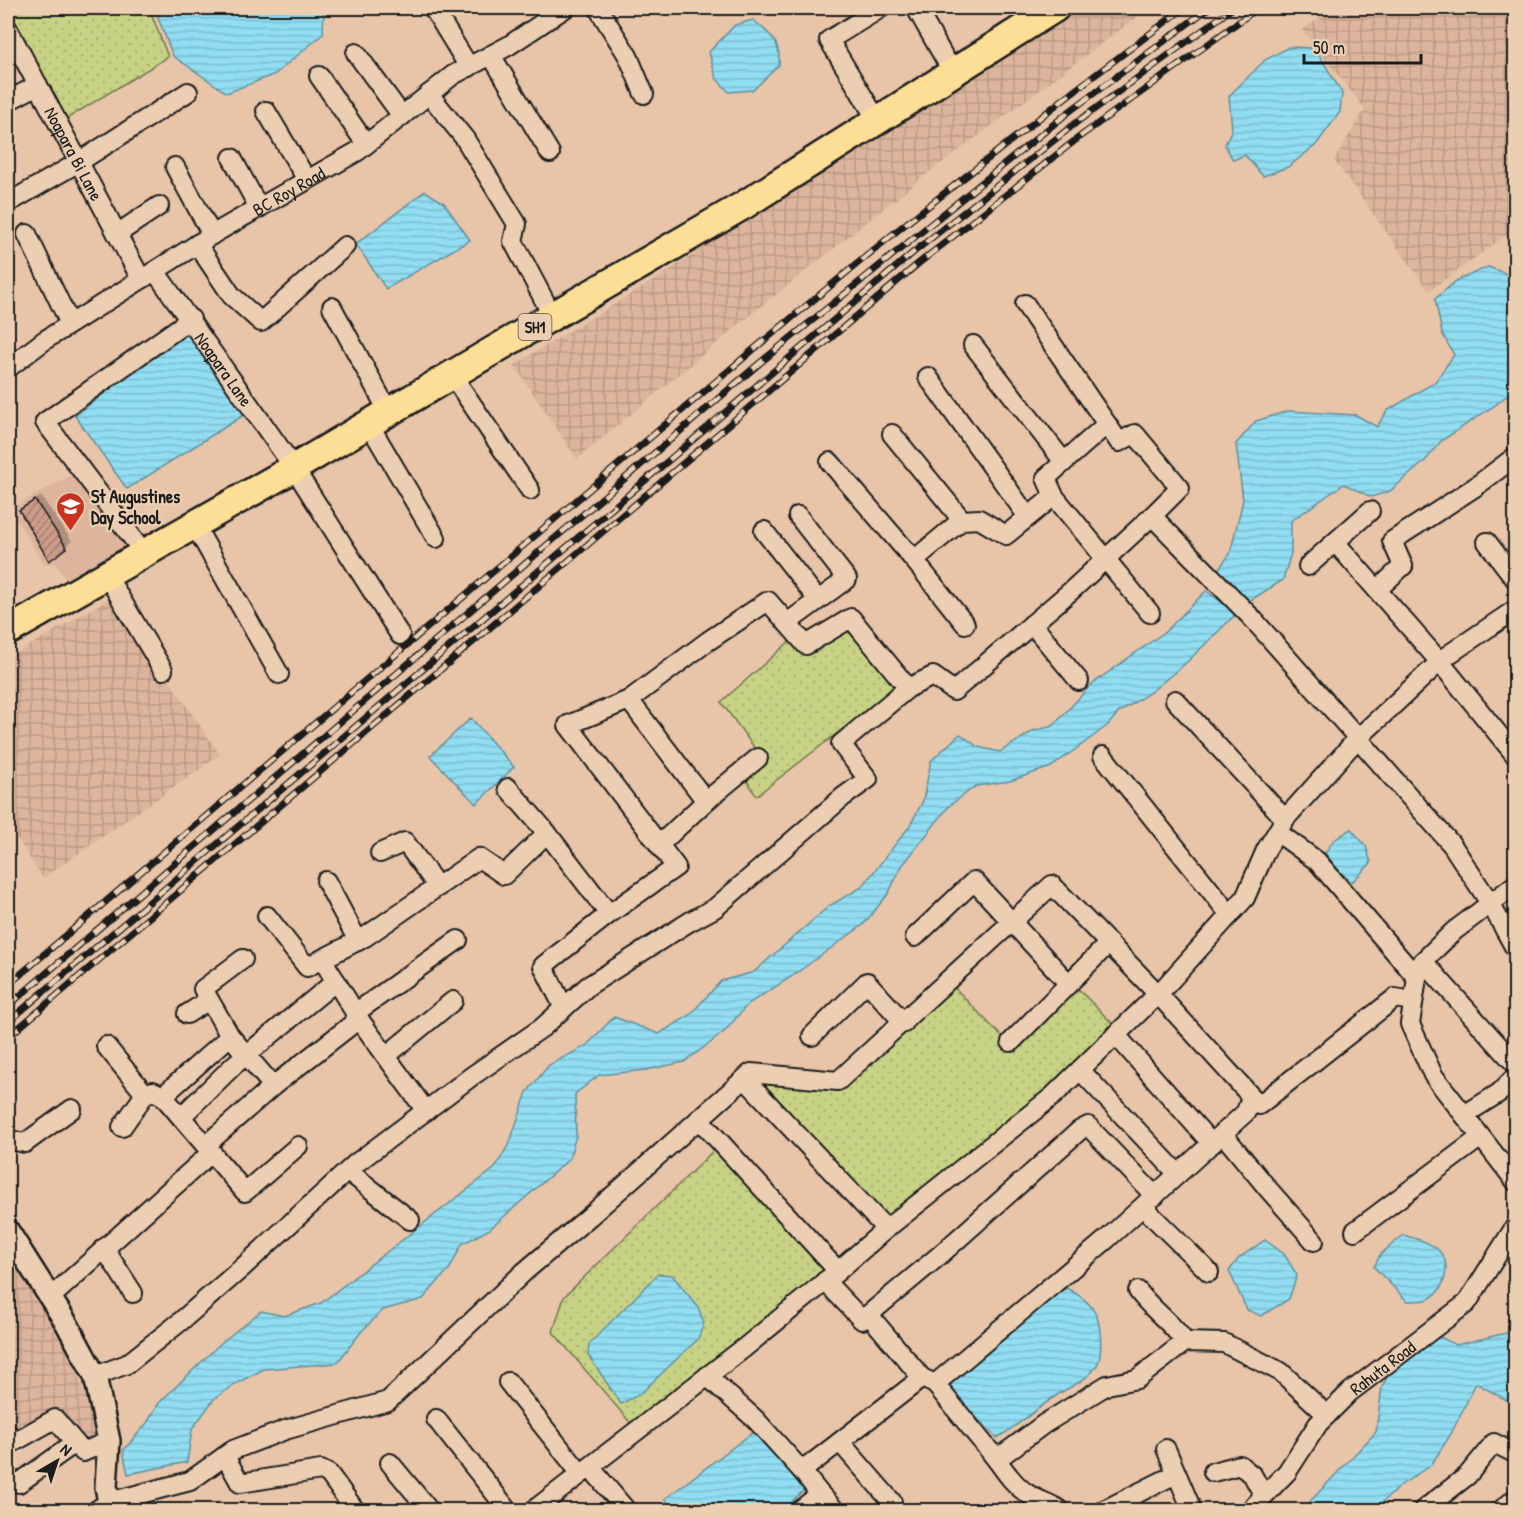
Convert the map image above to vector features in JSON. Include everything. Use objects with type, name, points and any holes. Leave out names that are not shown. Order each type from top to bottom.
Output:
[{"type":"main road","name":"SH1","points":[[8,632],[379,419],[744,205],[1055,8]]},
{"type":"street","points":[[433,8],[469,67]]},
{"type":"street","name":"BC Roy Road","points":[[8,368],[45,340],[148,275],[366,144],[453,75],[491,55],[565,8]]},
{"type":"street","points":[[598,8],[628,56],[644,94]]},
{"type":"street","points":[[877,120],[829,40],[881,8]]},
{"type":"street","points":[[916,8],[953,73]]},
{"type":"street","name":"Noapara Bi Lane","points":[[8,29],[117,234],[148,275]]},
{"type":"street","points":[[356,53],[402,116]]},
{"type":"street","points":[[491,55],[550,153]]},
{"type":"street","points":[[319,76],[366,144]]},
{"type":"street","points":[[8,101],[38,85]]},
{"type":"street","points":[[8,202],[79,162],[188,92]]},
{"type":"street","points":[[429,94],[465,139],[517,224],[513,241],[553,317]]},
{"type":"street","points":[[266,111],[307,180]]},
{"type":"street","points":[[232,158],[258,208]]},
{"type":"street","points":[[175,167],[204,240],[232,296],[261,322],[345,246]]},
{"type":"street","points":[[117,234],[159,206]]},
{"type":"street","points":[[27,234],[70,324]]},
{"type":"street","name":"Noapara Lane","points":[[148,275],[191,319],[294,468],[400,635]]},
{"type":"street","points":[[94,1376],[127,1364],[243,1267],[348,1171],[472,1076],[543,1027],[588,986],[715,908],[843,797],[868,779],[841,744],[908,688],[933,676],[954,691],[1106,558],[1180,488],[1135,434],[1119,442],[1025,304]]},
{"type":"street","points":[[332,307],[379,419],[436,538]]},
{"type":"street","points":[[144,553],[45,422],[191,319]]},
{"type":"street","points":[[973,345],[1064,462]]},
{"type":"street","points":[[452,375],[530,490]]},
{"type":"street","points":[[928,378],[1028,517]]},
{"type":"street","points":[[1107,424],[1046,478],[1054,496],[1150,614]]},
{"type":"street","points":[[892,434],[962,520]]},
{"type":"street","points":[[1377,590],[1403,566],[1392,541],[1475,487],[1515,456]]},
{"type":"street","points":[[830,462],[965,624]]},
{"type":"street","points":[[914,560],[962,520],[979,519],[1006,535],[1054,496]]},
{"type":"street","points":[[1308,566],[1370,511]]},
{"type":"street","points":[[788,623],[847,579],[798,516]]},
{"type":"street","points":[[1152,516],[1252,618],[1452,845],[1490,903],[1515,950]]},
{"type":"street","points":[[194,524],[279,674]]},
{"type":"street","points":[[764,531],[818,600]]},
{"type":"street","points":[[1335,542],[1440,662],[1515,756]]},
{"type":"street","points":[[1487,542],[1515,580]]},
{"type":"street","points":[[106,574],[163,670]]},
{"type":"street","points":[[564,1008],[543,966],[609,914],[676,867],[568,725],[629,700],[708,641],[768,601],[806,645],[851,618],[908,688]]},
{"type":"street","points":[[534,1510],[707,1376],[1053,1096],[1158,994],[1245,898],[1266,850],[1281,825],[1358,738],[1440,662],[1515,609]]},
{"type":"street","points":[[1032,624],[1079,681]]},
{"type":"street","points":[[629,700],[706,801]]},
{"type":"street","points":[[1175,700],[1281,825],[1515,1065]]},
{"type":"street","points":[[1103,756],[1230,915]]},
{"type":"street","points":[[659,845],[706,801],[758,758]]},
{"type":"street","points":[[508,789],[547,833],[609,914]]},
{"type":"street","points":[[267,916],[307,967],[358,941],[479,858],[504,874],[547,833]]},
{"type":"street","points":[[380,853],[405,842],[438,887]]},
{"type":"street","points":[[326,881],[358,941]]},
{"type":"street","points":[[915,937],[974,881],[1069,984]]},
{"type":"street","points":[[1515,884],[1454,931],[1420,970],[1410,1024],[1433,1076],[1515,1182]]},
{"type":"street","points":[[8,1231],[67,1324],[94,1376],[109,1441],[107,1508],[190,1481],[233,1450],[285,1430],[388,1401],[524,1272],[751,1073],[838,1081],[904,1023],[1052,885],[1158,994],[1259,1105],[1395,998],[1413,1001]]},
{"type":"street","points":[[50,1298],[273,1086],[357,1016],[458,940]]},
{"type":"street","points":[[1011,1042],[1109,944]]},
{"type":"street","points":[[243,959],[203,989],[230,1036],[273,1086]]},
{"type":"street","points":[[322,959],[357,1016],[426,1111]]},
{"type":"street","points":[[181,1117],[246,1055],[336,981]]},
{"type":"street","points":[[812,1036],[867,982],[904,1023]]},
{"type":"street","points":[[187,1014],[209,1000]]},
{"type":"street","points":[[386,1056],[453,1001]]},
{"type":"street","points":[[1116,1035],[1269,1190],[1314,1240]]},
{"type":"street","points":[[122,1127],[154,1095],[230,1036]]},
{"type":"street","points":[[106,1046],[154,1095],[181,1117],[245,1192],[298,1146]]},
{"type":"street","points":[[1080,1070],[1178,1174]]},
{"type":"street","points":[[1464,1115],[1499,1093],[1515,1076]]},
{"type":"street","points":[[745,1079],[886,1229]]},
{"type":"street","points":[[802,1471],[928,1381],[1107,1239],[1246,1112],[1251,1096]]},
{"type":"street","points":[[8,1141],[25,1143],[72,1109]]},
{"type":"street","points":[[699,1119],[831,1276],[862,1320],[940,1255],[1080,1130],[1088,1126],[1209,1272]]},
{"type":"street","points":[[1355,1231],[1481,1137]]},
{"type":"street","points":[[348,1171],[410,1220]]},
{"type":"street","name":"Rahuta Road","points":[[1250,1510],[1287,1472],[1318,1424],[1350,1392],[1467,1303],[1515,1225]]},
{"type":"street","points":[[104,1248],[133,1293]]},
{"type":"street","points":[[1138,1291],[1185,1342]]},
{"type":"street","points":[[869,1315],[1015,1483],[1026,1494],[1060,1510]]},
{"type":"street","points":[[993,1455],[1004,1454],[1044,1424],[1107,1385],[1137,1379],[1185,1342],[1224,1343],[1281,1372],[1327,1415]]},
{"type":"street","points":[[707,1376],[756,1420],[836,1510]]},
{"type":"street","points":[[508,1382],[586,1471],[626,1510]]},
{"type":"street","points":[[8,1433],[14,1442],[55,1419],[83,1452],[109,1441]]},
{"type":"street","points":[[436,1419],[508,1510]]},
{"type":"street","points":[[840,1442],[892,1502]]},
{"type":"street","points":[[19,1483],[75,1443]]},
{"type":"street","points":[[1423,1510],[1467,1476],[1494,1443],[1515,1454]]},
{"type":"street","points":[[1166,1449],[1190,1505]]},
{"type":"street","points":[[225,1456],[240,1483],[324,1471],[329,1474],[355,1510]]},
{"type":"street","points":[[390,1463],[429,1510]]},
{"type":"street","points":[[1213,1472],[1240,1465],[1253,1476],[1264,1496]]},
{"type":"street","points":[[1104,1510],[1176,1474]]},
{"type":"street","points":[[800,1510],[820,1494]]},
{"type":"street","points":[[1501,1510],[1515,1498]]},
{"type":"shaded area","points":[[1065,8],[1149,8],[927,174],[759,308],[577,459],[514,365],[661,276],[872,133]]},
{"type":"shaded area","points":[[1335,8],[1515,8],[1515,229],[1429,291],[1334,160],[1365,109],[1302,30]]},
{"type":"shaded area","name":"St Augustines Day School","points":[[78,471],[130,553],[71,588],[55,562],[44,564],[10,509]]},
{"type":"shaded area","points":[[112,597],[220,755],[43,878],[8,825],[8,658]]},
{"type":"shaded area","points":[[8,1240],[59,1318],[99,1437],[85,1443],[60,1409],[18,1438],[8,1424]]},
{"type":"green space","points":[[8,8],[149,8],[168,57],[63,121]]},
{"type":"green space","points":[[851,627],[901,684],[756,796],[746,779],[762,758],[721,702],[789,642],[807,652]]},
{"type":"green space","points":[[1073,984],[1116,1027],[1064,1080],[885,1218],[755,1077],[840,1085],[952,985],[1011,1046]]},
{"type":"green space","points":[[717,1147],[830,1269],[634,1427],[553,1332],[564,1297]]},
{"type":"water","points":[[160,8],[324,8],[323,34],[275,74],[227,93],[173,56],[158,18]]},
{"type":"water","points":[[753,20],[769,34],[776,44],[779,65],[753,90],[729,92],[716,78],[709,52],[735,25]]},
{"type":"water","points":[[1289,47],[1315,48],[1342,93],[1340,112],[1316,145],[1288,167],[1263,176],[1245,155],[1233,160],[1225,145],[1232,129],[1229,96],[1265,60]]},
{"type":"water","points":[[425,191],[444,203],[470,240],[386,289],[356,244]]},
{"type":"water","points":[[1488,267],[1515,275],[1515,389],[1494,406],[1441,441],[1425,461],[1390,491],[1371,497],[1344,484],[1291,521],[1291,553],[1283,580],[1246,603],[1217,571],[1230,554],[1243,500],[1236,444],[1256,421],[1288,411],[1356,415],[1377,427],[1387,411],[1435,382],[1454,355],[1442,333],[1435,299],[1456,281]]},
{"type":"water","points":[[190,328],[252,410],[127,489],[75,416]]},
{"type":"water","points":[[1206,591],[1237,613],[1187,662],[1152,691],[1118,713],[1108,725],[1051,767],[1010,781],[976,786],[949,806],[902,866],[888,894],[863,925],[791,977],[748,1004],[725,1031],[684,1062],[646,1070],[599,1075],[575,1094],[576,1136],[569,1159],[490,1229],[462,1244],[450,1268],[423,1299],[383,1310],[361,1332],[337,1363],[264,1369],[237,1383],[214,1399],[192,1429],[187,1462],[128,1474],[123,1451],[147,1423],[159,1403],[221,1343],[261,1311],[284,1316],[321,1303],[495,1168],[510,1142],[527,1092],[549,1065],[586,1046],[614,1017],[659,1034],[690,1015],[721,981],[754,972],[829,906],[862,887],[909,827],[923,801],[931,761],[960,734],[978,747],[1000,752],[1033,731],[1053,726],[1092,684],[1166,631]]},
{"type":"water","points":[[471,718],[514,767],[476,804],[430,756]]},
{"type":"water","points":[[1351,829],[1366,846],[1371,863],[1352,882],[1340,872],[1325,853],[1333,841]]},
{"type":"water","points":[[1403,1235],[1433,1246],[1444,1259],[1446,1273],[1441,1287],[1437,1293],[1425,1300],[1407,1301],[1374,1267],[1380,1255]]},
{"type":"water","points":[[1265,1240],[1284,1254],[1297,1275],[1289,1299],[1261,1316],[1247,1310],[1229,1271],[1239,1258]]},
{"type":"water","points":[[658,1274],[672,1275],[698,1307],[704,1323],[698,1339],[640,1394],[621,1404],[588,1355],[589,1344]]},
{"type":"water","points":[[1066,1288],[1087,1302],[1094,1310],[1101,1340],[1097,1365],[1084,1379],[1057,1395],[997,1438],[951,1392],[951,1383],[1052,1297]]},
{"type":"water","points":[[1515,1331],[1515,1398],[1508,1401],[1476,1383],[1451,1434],[1431,1465],[1401,1485],[1374,1510],[1302,1510],[1376,1432],[1382,1387],[1391,1370],[1436,1335],[1456,1345]]},
{"type":"water","points":[[761,1426],[809,1485],[783,1510],[674,1510],[665,1499]]},
{"type":"building","points":[[35,500],[67,548],[49,561],[19,510]]},
{"type":"railway","points":[[8,985],[754,349],[898,230],[1066,97],[1184,8]]},
{"type":"railway","points":[[8,1006],[761,362],[1070,111],[1209,8]]},
{"type":"railway","points":[[8,1022],[915,251],[1077,122],[1233,8]]},
{"type":"railway","points":[[8,1037],[919,263],[1082,135],[1258,8]]},
{"type":"place","name":"St Augustines Day School","points":[[70,532]]}]
